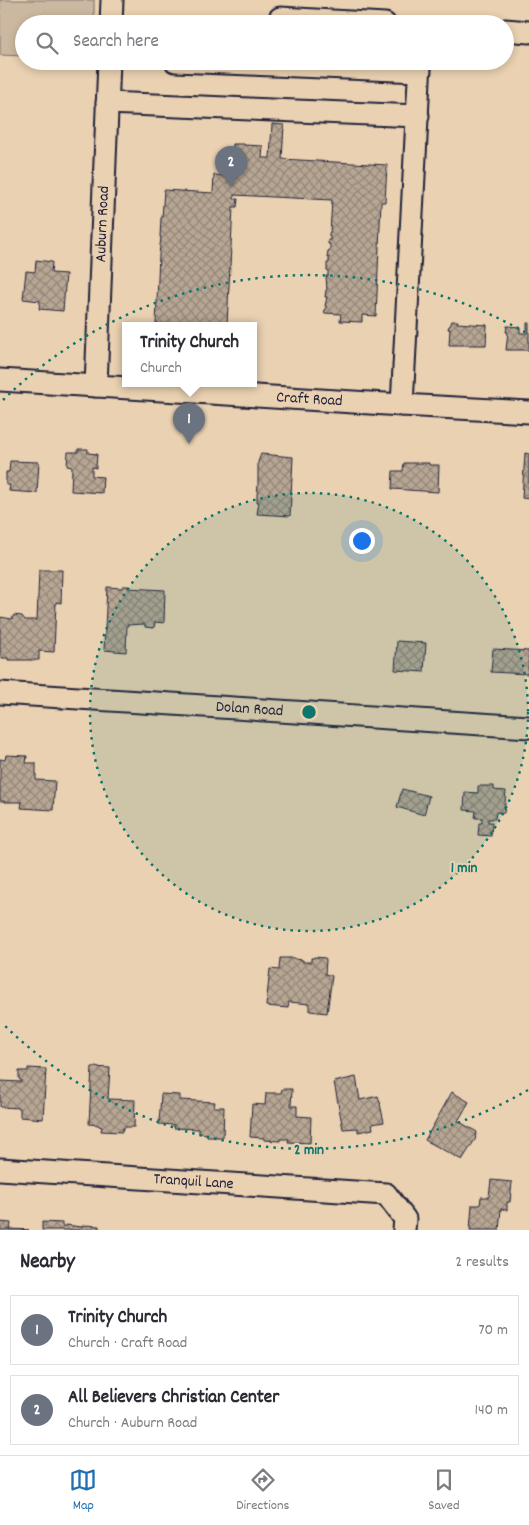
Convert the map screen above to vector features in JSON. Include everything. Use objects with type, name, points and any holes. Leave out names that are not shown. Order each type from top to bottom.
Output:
[{"type":"street","points":[[111,15],[112,0]]},
{"type":"street","points":[[514,31],[529,32]]},
{"type":"street","name":"Auburn Road","points":[[96,386],[109,70]]},
{"type":"street","points":[[402,405],[420,70]]},
{"type":"street","points":[[108,103],[418,116]]},
{"type":"street","name":"Craft Road","points":[[0,380],[529,412]]},
{"type":"street","name":"Dolan Road","points":[[0,693],[529,727]]},
{"type":"street","name":"Tranquil Lane","points":[[0,1169],[386,1194],[405,1219],[404,1230]]},
{"type":"shaded area","points":[[0,0],[94,0],[94,15],[15,15],[15,56],[0,55]]},
{"type":"building","points":[[272,124],[284,125],[282,159],[387,165],[385,202],[381,202],[376,316],[362,315],[362,322],[340,321],[341,314],[324,313],[327,297],[325,297],[327,290],[326,276],[328,276],[327,263],[329,263],[329,257],[327,257],[330,250],[328,240],[330,240],[332,200],[234,195],[234,199],[238,199],[237,207],[233,207],[227,322],[156,322],[164,190],[213,193],[214,175],[231,176],[233,144],[263,146],[262,158],[270,158]]},
{"type":"building","points":[[36,260],[52,262],[51,273],[66,274],[63,311],[39,309],[40,301],[23,299],[26,271],[35,272]]},
{"type":"building","points":[[452,321],[487,325],[486,345],[449,345],[450,329],[448,329]]},
{"type":"building","points":[[527,323],[529,323],[529,350],[506,350],[507,326],[520,327],[520,333],[527,333]]},
{"type":"building","points":[[78,449],[88,449],[88,453],[97,454],[96,468],[92,467],[92,476],[103,477],[102,493],[71,491],[72,467],[67,466],[68,452],[78,452]]},
{"type":"building","points":[[525,453],[529,454],[529,499],[522,498]]},
{"type":"building","points":[[261,454],[293,457],[290,516],[257,514],[259,502],[257,502],[258,462]]},
{"type":"building","points":[[10,461],[39,462],[37,493],[9,491],[10,485],[6,485],[6,472],[9,472]]},
{"type":"building","points":[[404,463],[439,465],[438,492],[392,489],[393,471],[403,471]]},
{"type":"building","points":[[39,570],[62,570],[61,603],[56,602],[54,652],[39,651],[39,660],[8,660],[8,658],[0,658],[0,617],[12,619],[14,615],[22,616],[25,620],[37,620]]},
{"type":"building","points":[[123,586],[128,586],[128,588],[165,590],[164,623],[155,622],[154,628],[145,627],[145,624],[127,625],[126,652],[104,650],[107,587],[122,588]]},
{"type":"building","points":[[397,641],[426,643],[424,672],[395,670]]},
{"type":"building","points":[[493,649],[529,651],[528,674],[491,672]]},
{"type":"building","points":[[6,755],[27,756],[26,763],[36,763],[36,780],[55,781],[53,810],[21,808],[22,802],[0,801],[0,759],[5,760]]},
{"type":"building","points":[[478,786],[494,786],[494,790],[506,791],[504,813],[496,812],[495,819],[488,819],[488,822],[492,822],[491,836],[478,835],[479,823],[482,823],[482,818],[475,818],[476,811],[464,810],[465,792],[478,793]]},
{"type":"building","points":[[402,789],[429,796],[424,815],[397,807]]},
{"type":"building","points":[[280,958],[295,958],[303,960],[303,962],[311,962],[311,958],[325,958],[325,974],[332,976],[327,1013],[310,1011],[310,1004],[289,1002],[288,1008],[266,1006],[270,969],[279,970]]},
{"type":"building","points":[[92,1067],[110,1068],[108,1099],[135,1100],[134,1127],[125,1127],[122,1132],[101,1131],[102,1127],[99,1125],[89,1124]]},
{"type":"building","points":[[28,1068],[46,1069],[43,1119],[20,1117],[20,1108],[0,1107],[0,1081],[21,1082],[19,1071],[28,1071]]},
{"type":"building","points":[[356,1077],[360,1100],[378,1096],[384,1122],[372,1124],[373,1129],[358,1132],[358,1128],[343,1129],[334,1082]]},
{"type":"building","points":[[282,1089],[292,1089],[291,1106],[297,1106],[297,1116],[311,1117],[310,1143],[288,1142],[289,1139],[280,1139],[280,1141],[250,1137],[252,1104],[265,1105],[266,1093],[281,1093]]},
{"type":"building","points":[[452,1092],[469,1102],[458,1121],[477,1132],[476,1138],[462,1160],[425,1140]]},
{"type":"building","points":[[161,1094],[180,1095],[180,1100],[215,1102],[214,1107],[224,1107],[223,1137],[207,1137],[207,1134],[199,1133],[199,1129],[174,1128],[174,1125],[159,1124]]},
{"type":"building","points":[[491,1180],[512,1182],[510,1202],[507,1202],[507,1210],[501,1209],[499,1230],[470,1230],[472,1205],[480,1205],[481,1197],[489,1197]]},
{"type":"building","points":[[0,1222],[11,1223],[10,1229],[29,1230],[0,1230]]},
{"type":"building","points":[[42,1222],[62,1223],[62,1226],[99,1226],[99,1230],[42,1230]]},
{"type":"place","name":"All Believers Christian Center","points":[[231,187]]},
{"type":"place","name":"Trinity Church","points":[[189,444]]}]
